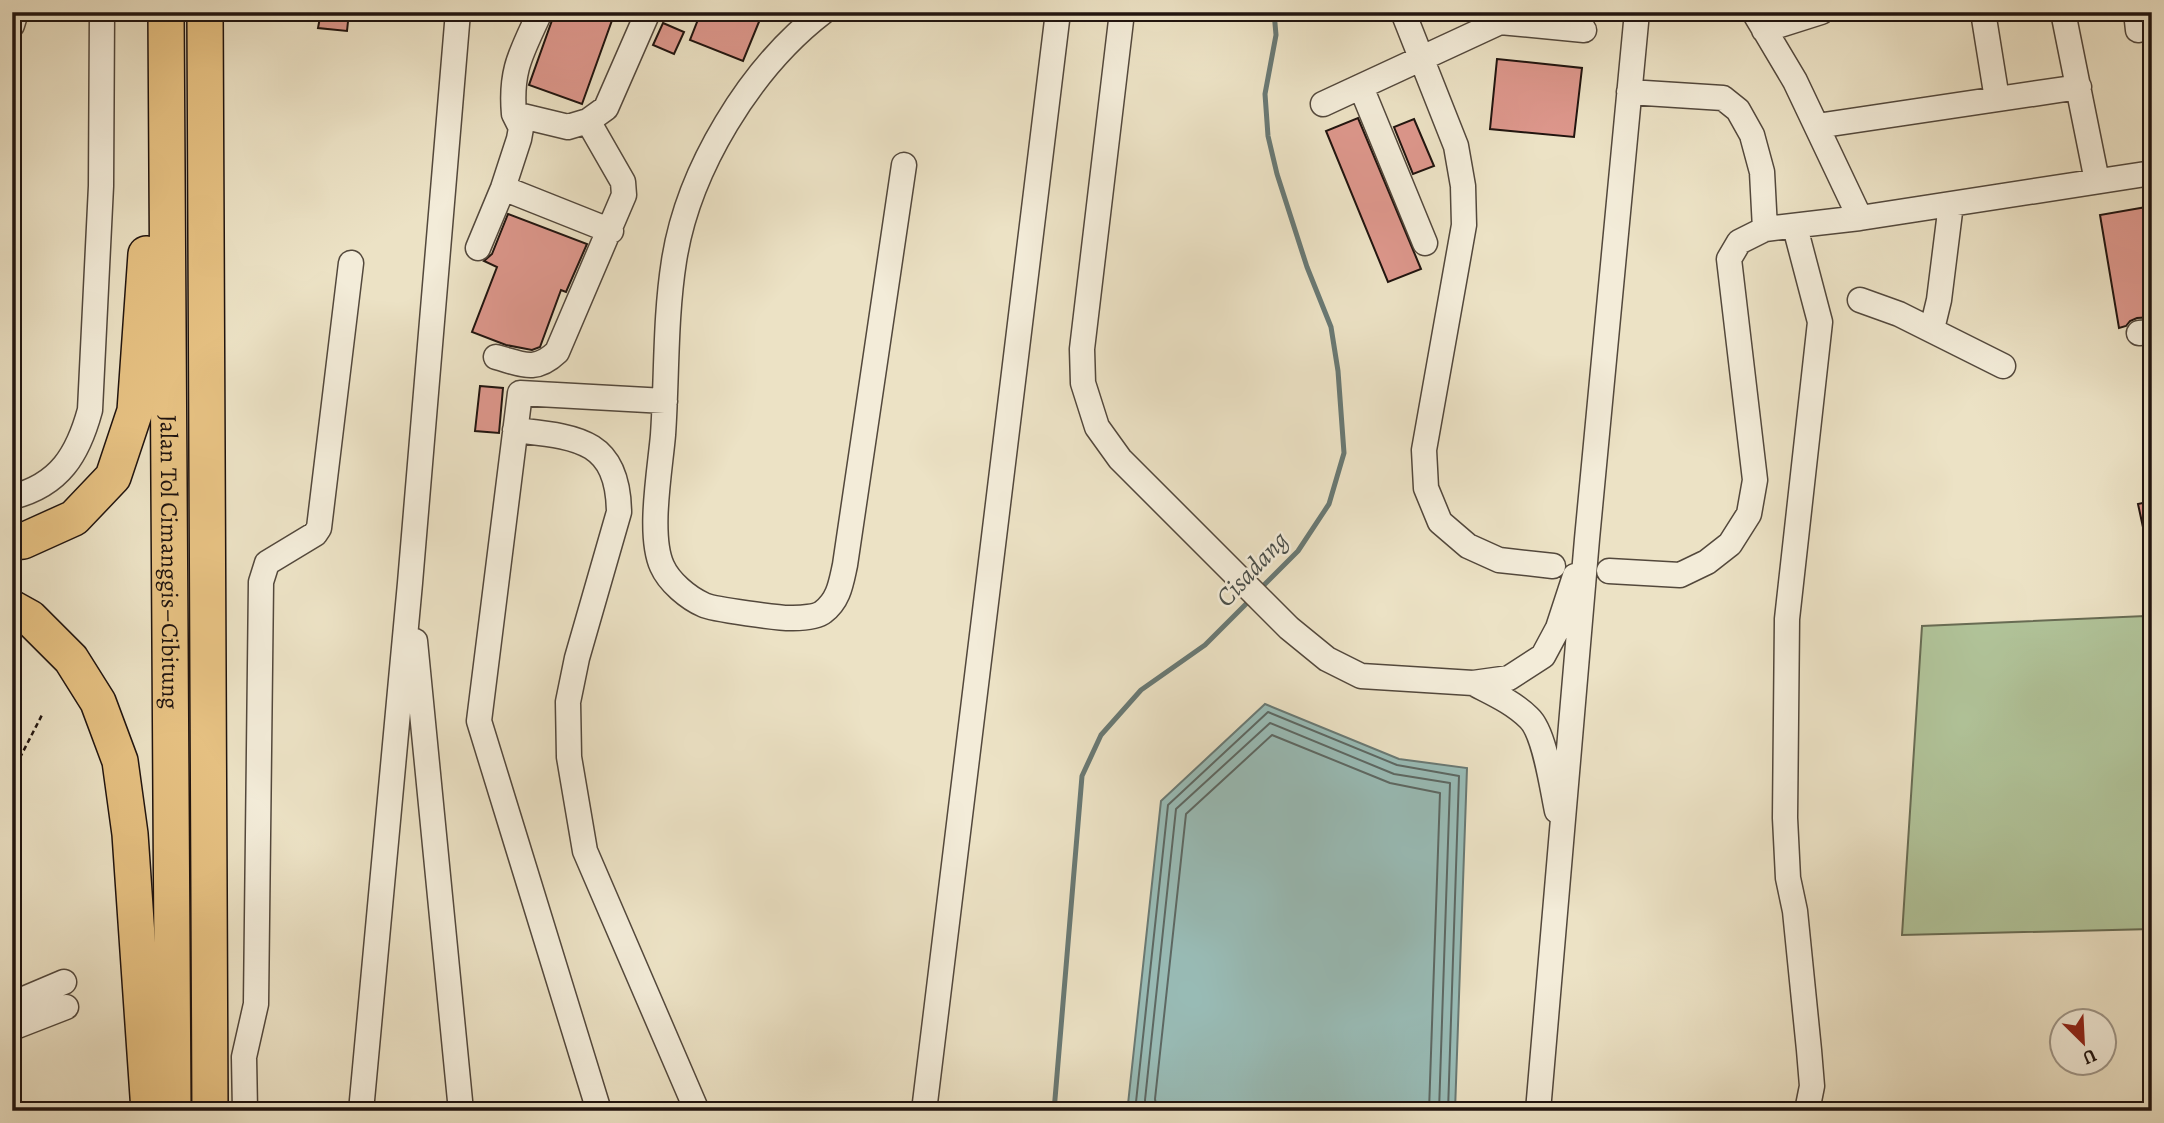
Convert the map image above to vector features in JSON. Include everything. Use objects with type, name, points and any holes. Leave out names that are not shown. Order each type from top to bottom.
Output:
[{"type":"highway","points":[[12,542],[23,541],[74,518],[113,477],[135,411],[164,12]]},
{"type":"highway","name":"Jalan Tol Cimanggis–Cibitung","points":[[164,12],[173,1111]]},
{"type":"highway","name":"Jalan Tol Cimanggis–Cibitung","points":[[205,12],[210,1111]]},
{"type":"highway","points":[[12,608],[30,618],[71,659],[98,702],[120,761],[130,834],[149,1111]]},
{"type":"street","points":[[12,25],[16,12]]},
{"type":"street","points":[[12,497],[37,488],[61,472],[83,435],[90,410],[101,186],[102,12]]},
{"type":"street","points":[[361,1111],[410,583],[458,12]]},
{"type":"street","points":[[478,248],[503,188],[521,128],[514,114],[512,91],[515,69],[540,12]]},
{"type":"street","points":[[514,114],[568,127],[588,121],[606,108],[648,12]]},
{"type":"street","points":[[823,12],[807,24],[755,81],[715,140],[692,192],[674,258],[655,541],[662,567],[679,588],[705,606],[791,618],[822,614],[839,594],[904,165]]},
{"type":"street","points":[[924,1111],[1058,12]]},
{"type":"street","points":[[1122,12],[1083,349],[1083,383],[1097,427],[1120,459],[1289,628],[1326,660],[1361,676],[1473,683],[1508,678],[1543,656],[1558,628],[1587,539]]},
{"type":"street","points":[[1403,12],[1456,146],[1463,186],[1464,225],[1424,450],[1426,488],[1440,522],[1468,546],[1499,560],[1553,566]]},
{"type":"street","points":[[1538,1111],[1587,539],[1637,12]]},
{"type":"street","points":[[1821,12],[1759,21],[1795,81],[1860,218]]},
{"type":"street","points":[[1983,12],[1997,99]]},
{"type":"street","points":[[2063,12],[2097,181]]},
{"type":"street","points":[[1323,104],[1500,22],[1584,30]]},
{"type":"street","points":[[1361,87],[1425,243]]},
{"type":"street","points":[[1817,126],[2079,87]]},
{"type":"street","points":[[1629,92],[1723,98],[1738,110],[1752,135],[1762,172],[1765,229]]},
{"type":"street","points":[[496,357],[532,367],[548,361],[557,352],[611,231],[624,195],[624,182],[588,121]]},
{"type":"street","points":[[1609,572],[1679,575],[1707,562],[1730,544],[1749,514],[1755,480],[1729,259],[1738,242],[1765,229],[1860,218],[2152,173]]},
{"type":"street","points":[[503,188],[611,231]]},
{"type":"street","points":[[1932,329],[1940,300],[1951,204]]},
{"type":"street","points":[[1799,226],[1819,322],[1787,619],[1785,818],[1788,878],[1795,911],[1810,1050],[1812,1086],[1807,1111]]},
{"type":"street","points":[[245,1111],[244,1057],[256,1004],[261,582],[267,562],[315,534],[319,528],[351,263]]},
{"type":"street","points":[[1860,300],[1932,329],[2003,366]]},
{"type":"street","points":[[600,1111],[479,721],[520,393],[665,401]]},
{"type":"street","points":[[516,430],[567,436],[593,446],[609,465],[619,489],[619,512],[577,658],[568,702],[569,757],[585,851],[696,1111]]},
{"type":"street","points":[[410,583],[461,1111]]},
{"type":"street","points":[[1473,683],[1505,699],[1531,719],[1543,747],[1563,834]]},
{"type":"street","points":[[12,1003],[65,995],[12,1028]]},
{"type":"path","points":[[12,773],[43,713]]},
{"type":"green space","points":[[2145,616],[2152,648],[2152,929],[1902,935],[1922,626]]},
{"type":"water","points":[[1265,704],[1399,759],[1467,768],[1455,1111],[1132,1111],[1128,1104],[1161,801]]},
{"type":"building","points":[[321,12],[349,12],[347,31],[318,28]]},
{"type":"building","points":[[555,12],[615,12],[582,104],[529,85]]},
{"type":"building","points":[[701,12],[763,12],[743,61],[690,40]]},
{"type":"building","points":[[663,23],[684,32],[674,54],[653,45]]},
{"type":"building","points":[[1497,59],[1582,68],[1574,137],[1490,129]]},
{"type":"building","points":[[1358,118],[1421,269],[1388,282],[1326,131]]},
{"type":"building","points":[[1414,119],[1434,166],[1413,174],[1394,127]]},
{"type":"building","points":[[2152,206],[2152,317],[2137,318],[2119,328],[2100,215]]},
{"type":"building","points":[[508,214],[587,244],[566,292],[561,290],[540,347],[532,350],[506,345],[472,332],[497,267],[484,261],[492,254]]},
{"type":"building","points":[[480,386],[503,388],[499,433],[475,431]]},
{"type":"building","points":[[2152,501],[2152,540],[2146,541],[2138,504]]},
{"type":"waterway","name":"Cisadang","points":[[1260,589],[1298,551],[1329,504],[1344,453],[1338,371],[1331,327],[1307,267],[1277,174],[1268,136],[1265,94],[1276,35],[1274,12]]},
{"type":"waterway","name":"Cisadang","points":[[1054,1111],[1082,776],[1101,735],[1141,690],[1205,645],[1251,599]]}]
